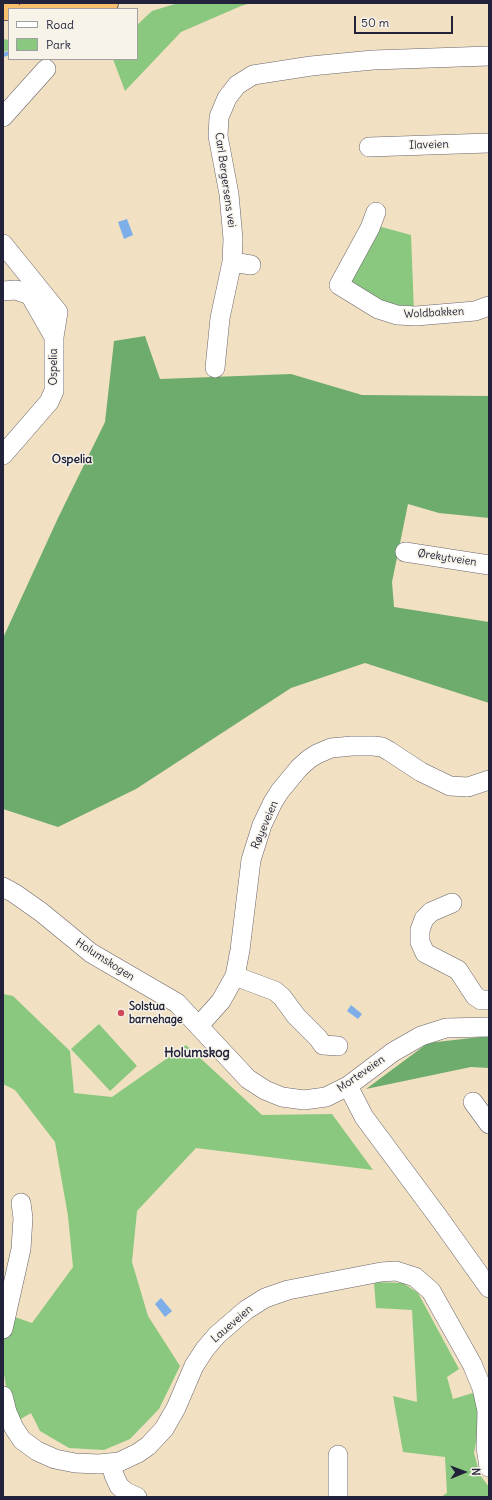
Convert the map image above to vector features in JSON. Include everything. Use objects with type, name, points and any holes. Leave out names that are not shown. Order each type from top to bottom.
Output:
[{"type":"highway","points":[[51,8],[107,3]]},
{"type":"street","name":"Carl Bergersens vei","points":[[215,368],[220,318],[232,262],[232,219],[218,136],[219,116],[226,98],[237,84],[253,75],[267,72],[373,60],[489,56]]},
{"type":"street","points":[[3,117],[46,69]]},
{"type":"street","name":"Ilaveien","points":[[369,147],[489,143]]},
{"type":"street","name":"Woldbakken","points":[[376,212],[370,228],[339,285],[378,309],[397,315],[416,316],[476,311],[489,306]]},
{"type":"street","points":[[3,244],[58,312],[54,336]]},
{"type":"street","points":[[232,262],[251,265]]},
{"type":"street","name":"Ospelia","points":[[3,291],[16,290],[30,295],[54,336],[54,390],[49,402],[3,456]]},
{"type":"street","name":"Ørekytveien","points":[[405,552],[489,565]]},
{"type":"street","name":"Røyeveien","points":[[201,1029],[204,1020],[221,1001],[235,976],[240,950],[248,875],[252,854],[258,836],[280,791],[299,768],[309,759],[331,748],[373,746],[389,751],[421,772],[456,788],[468,787],[489,780]]},
{"type":"street","name":"Holumskogen","points":[[3,887],[41,912],[90,953],[177,1003],[201,1029]]},
{"type":"street","points":[[452,904],[431,912],[424,919],[420,930],[420,942],[426,953],[458,970],[475,996],[481,1000],[489,1000]]},
{"type":"street","points":[[235,976],[275,991],[282,997],[296,1016],[318,1038],[323,1046],[338,1046]]},
{"type":"street","name":"Morteveien","points":[[201,1029],[248,1079],[274,1094],[297,1100],[311,1100],[326,1097],[348,1086],[393,1052],[420,1036],[446,1028],[489,1027]]},
{"type":"street","points":[[348,1086],[364,1117],[489,1288]]},
{"type":"street","points":[[473,1102],[489,1124]]},
{"type":"street","points":[[3,1328],[21,1249],[23,1218],[21,1203]]},
{"type":"street","name":"Laueveien","points":[[3,1396],[9,1430],[29,1446],[55,1459],[75,1463],[111,1464],[119,1462],[138,1453],[148,1446],[164,1429],[176,1408],[194,1366],[205,1349],[217,1335],[246,1310],[265,1298],[288,1290],[389,1271],[402,1272],[415,1277],[426,1286],[435,1298],[468,1355],[479,1381],[487,1411],[486,1447],[489,1467]]},
{"type":"street","points":[[338,1455],[338,1497]]},
{"type":"street","points":[[111,1464],[119,1486],[126,1492],[137,1497]]},
{"type":"green space","points":[[178,3],[251,3],[181,32],[125,91],[113,60],[138,60],[138,24],[152,11]]},
{"type":"green space","points":[[3,39],[8,40],[8,50],[3,52]]},
{"type":"green space","points":[[378,226],[411,235],[414,312],[384,305],[346,282]]},
{"type":"green space","points":[[145,336],[160,379],[291,374],[362,395],[489,396],[489,518],[439,513],[408,504],[392,582],[394,607],[489,622],[489,703],[365,663],[291,688],[136,789],[58,827],[3,809],[3,638],[58,518],[105,422],[114,341]]},
{"type":"green space","points":[[3,994],[13,996],[70,1051],[74,1093],[112,1097],[186,1045],[262,1115],[332,1114],[373,1170],[196,1148],[137,1211],[132,1262],[148,1316],[180,1366],[159,1409],[130,1439],[104,1450],[69,1448],[40,1431],[31,1413],[12,1424],[3,1368],[3,1345],[9,1315],[32,1323],[73,1267],[68,1216],[55,1142],[15,1090],[3,1084]]},
{"type":"green space","points":[[99,1024],[137,1066],[110,1091],[71,1049]]},
{"type":"green space","points":[[489,1036],[489,1068],[471,1067],[366,1089],[428,1043]]},
{"type":"green space","points":[[374,1282],[403,1283],[418,1293],[459,1369],[447,1377],[453,1399],[476,1392],[480,1421],[474,1453],[480,1475],[489,1487],[489,1497],[441,1497],[447,1493],[445,1457],[403,1452],[393,1396],[417,1402],[412,1310],[376,1308]]},
{"type":"water","points":[[127,219],[133,235],[124,239],[118,222]]},
{"type":"water","points":[[351,1005],[362,1014],[358,1019],[347,1011]]},
{"type":"water","points":[[161,1298],[172,1311],[165,1317],[155,1304]]},
{"type":"waterway","points":[[3,55],[8,53]]},
{"type":"place","name":"Solstua barnehage","points":[[121,1013]]},
{"type":"district","name":"Ospelia","points":[[72,460]]},
{"type":"district","name":"Holumskog","points":[[197,1053]]}]
